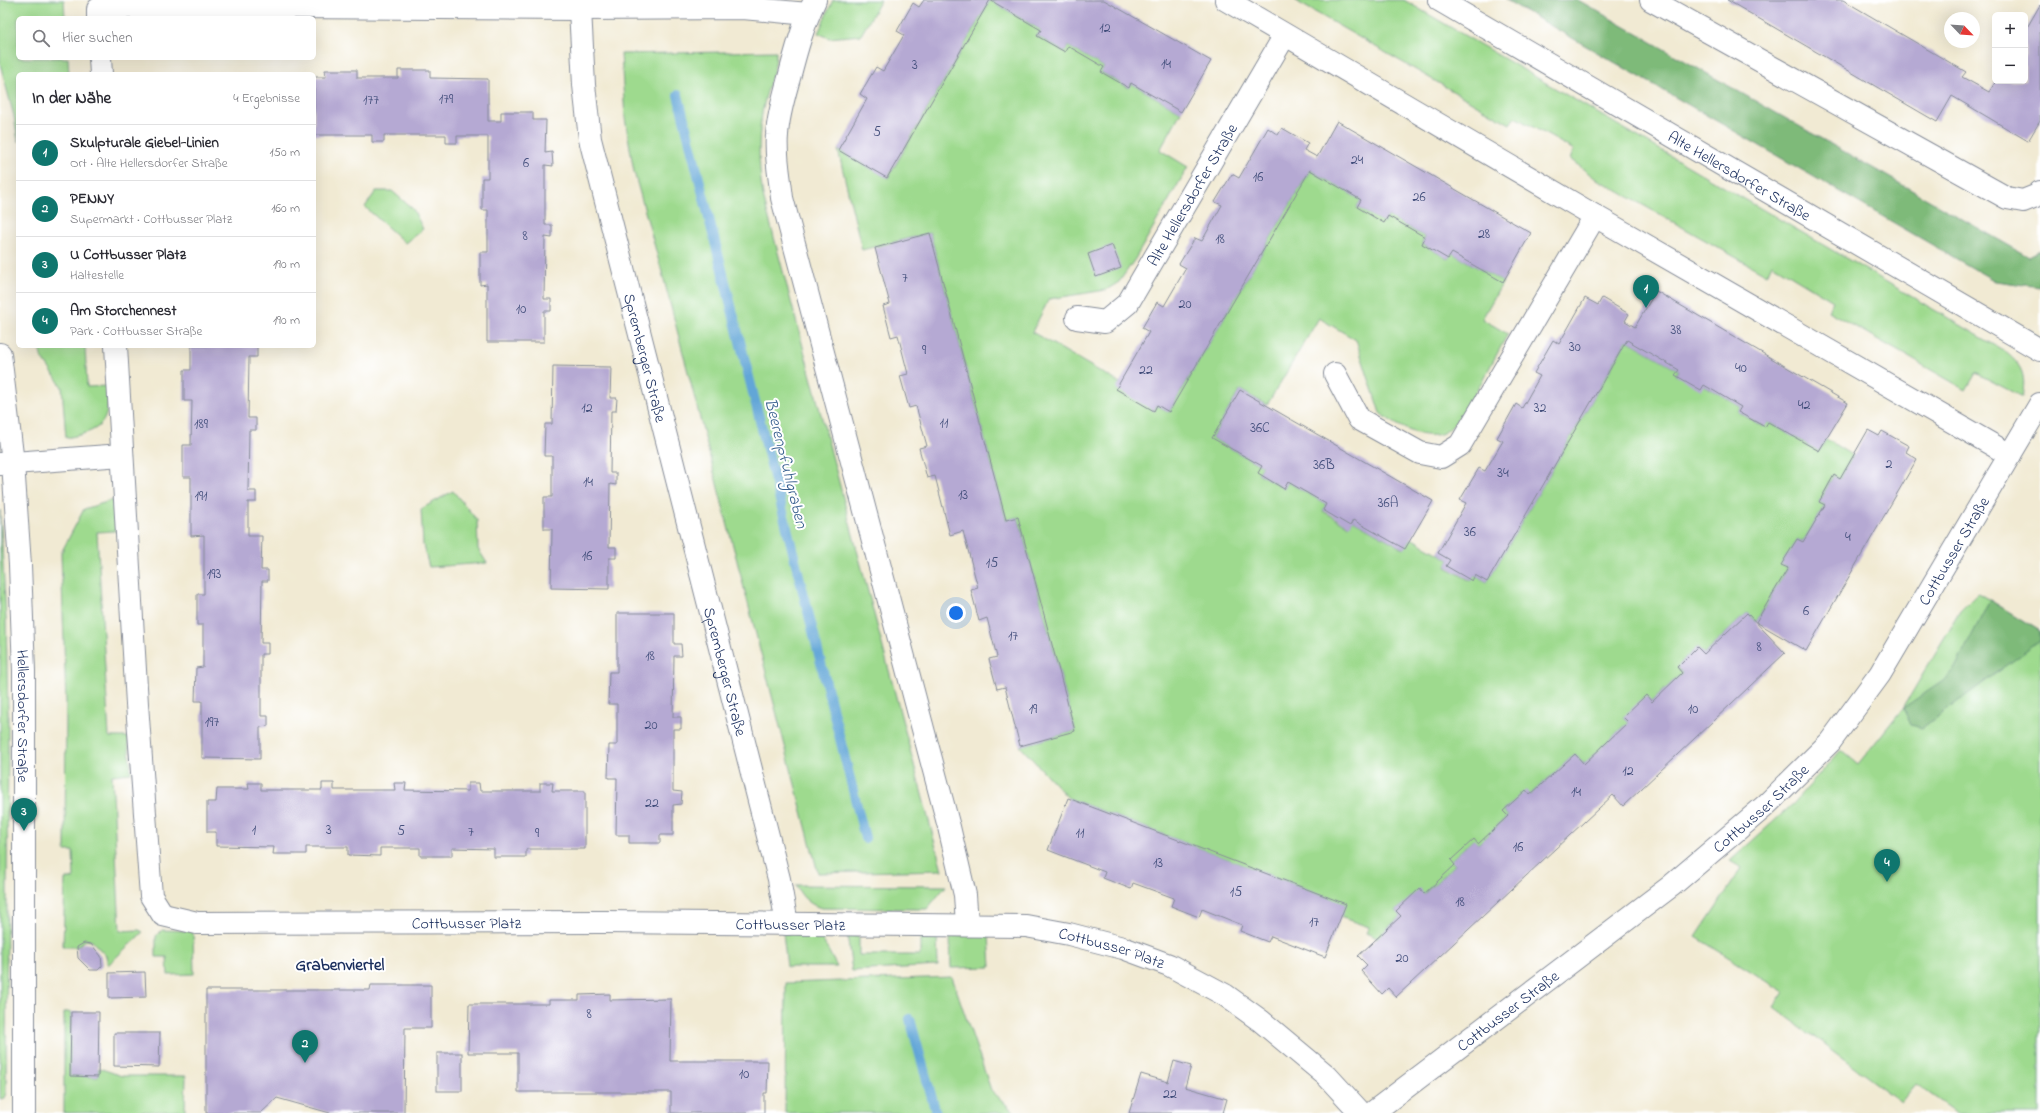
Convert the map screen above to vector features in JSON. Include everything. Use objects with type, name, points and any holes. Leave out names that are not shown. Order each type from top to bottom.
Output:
[{"type":"street","points":[[1226,0],[1595,216],[2010,455]]},
{"type":"street","name":"Alte Hellersdorfer Straße","points":[[1439,0],[2040,350]]},
{"type":"street","points":[[1652,0],[2007,198],[2023,201],[2039,194]]},
{"type":"street","points":[[98,16],[98,9],[159,6],[580,9],[812,7],[798,43],[783,102],[777,135],[777,157],[782,198],[949,827],[965,895],[967,924]]},
{"type":"street","name":"Spremberger Straße","points":[[580,9],[584,85],[590,139],[779,879],[787,924]]},
{"type":"street","name":"Alte Hellersdorfer Straße","points":[[1077,318],[1104,322],[1128,303],[1286,35]]},
{"type":"street","points":[[100,60],[101,72]]},
{"type":"street","points":[[1335,374],[1360,419],[1420,452],[1441,457],[1460,445],[1595,216]]},
{"type":"street","points":[[6,464],[122,455],[116,348]]},
{"type":"street","name":"Hellersdorfer Straße","points":[[0,354],[6,464],[20,566],[24,671],[24,1113]]},
{"type":"street","name":"Cottbusser Straße","points":[[1372,1113],[1671,886],[1765,806],[1830,742],[1880,674],[2040,404]]},
{"type":"street","name":"Cottbusser Platz","points":[[122,455],[151,896],[163,915],[197,922],[603,922],[967,924],[1026,926],[1070,934],[1123,948],[1169,965],[1225,995],[1261,1021],[1327,1076],[1361,1113]]},
{"type":"green space","points":[[0,0],[64,0],[65,16],[16,16],[16,60],[68,60],[69,72],[16,72],[16,129],[0,64]]},
{"type":"green space","points":[[833,0],[881,0],[861,35],[829,38],[818,33]]},
{"type":"green space","points":[[990,0],[1041,30],[1037,36],[1065,52],[1068,46],[1104,67],[1101,72],[1128,88],[1131,83],[1181,112],[1160,150],[1188,167],[1135,259],[1119,282],[1106,290],[1049,299],[1032,332],[1120,383],[1154,410],[1157,405],[1169,412],[1310,170],[1361,200],[1357,207],[1384,223],[1388,216],[1425,237],[1422,244],[1448,259],[1452,253],[1503,282],[1482,319],[1508,334],[1470,402],[1453,426],[1445,432],[1437,435],[1420,434],[1394,423],[1380,413],[1356,340],[1319,318],[1267,405],[1240,390],[1212,438],[1262,466],[1258,473],[1284,489],[1288,482],[1326,504],[1323,511],[1349,526],[1353,520],[1404,549],[1411,538],[1450,560],[1446,567],[1471,581],[1475,575],[1487,582],[1627,340],[1679,370],[1675,375],[1704,385],[1741,407],[1738,412],[1764,427],[1768,422],[1819,451],[1826,439],[1853,456],[1840,479],[1834,475],[1819,501],[1825,505],[1803,542],[1797,539],[1782,564],[1788,568],[1756,622],[1747,613],[1704,654],[1697,647],[1677,667],[1682,673],[1652,702],[1623,717],[1628,722],[1584,764],[1575,754],[1530,795],[1526,791],[1503,811],[1508,816],[1478,844],[1473,840],[1451,860],[1455,865],[1424,894],[1420,889],[1396,911],[1401,916],[1377,938],[1366,933],[1369,927],[1340,917],[1345,904],[1068,798],[1020,746],[1075,731],[1018,517],[1006,520],[930,233],[862,250],[838,150],[888,178]]},
{"type":"green space","points":[[1294,0],[1404,0],[2003,350],[2014,360],[2021,370],[2024,382],[2022,397],[1976,373],[1966,390],[1828,311],[1833,301],[1772,264],[1767,275],[1595,178],[1570,159],[1574,150],[1515,117],[1510,124]]},
{"type":"green space","points":[[1506,0],[1578,0],[2029,257],[2040,251],[2040,287],[1995,281]]},
{"type":"green space","points":[[776,51],[774,69],[762,111],[759,159],[763,196],[942,870],[818,873],[663,276],[634,172],[625,118],[621,54]]},
{"type":"green space","points":[[376,191],[392,191],[413,209],[423,229],[405,243],[365,207]]},
{"type":"green space","points":[[39,348],[85,348],[87,387],[107,386],[107,409],[101,424],[88,432],[66,438],[62,387],[41,356]]},
{"type":"green space","points":[[453,491],[477,520],[478,549],[487,563],[429,567],[423,545],[421,509]]},
{"type":"green space","points":[[113,500],[116,531],[97,532],[109,737],[128,737],[131,773],[112,775],[120,931],[139,930],[143,932],[108,965],[106,956],[92,941],[86,940],[76,947],[63,947],[65,879],[74,878],[73,851],[65,851],[66,704],[61,553],[84,509]]},
{"type":"green space","points":[[0,510],[6,618],[8,714],[6,1093],[4,1098],[0,1099]]},
{"type":"green space","points":[[1978,593],[2040,631],[2040,1113],[1957,1113],[1916,1084],[1901,1102],[1774,1007],[1784,992],[1696,937],[1742,868],[1730,861],[1794,803],[1841,750],[1858,764],[1903,708],[1960,611]]},
{"type":"green space","points":[[1990,600],[2040,631],[2040,641],[1922,728],[1911,725],[1903,708],[1943,681],[1955,668]]},
{"type":"green space","points":[[796,885],[946,886],[927,909],[915,909],[821,908],[806,900]]},
{"type":"green space","points":[[162,930],[193,931],[194,974],[168,975],[167,957],[156,957],[156,936]]},
{"type":"green space","points":[[783,933],[820,935],[837,967],[787,967]]},
{"type":"green space","points":[[847,934],[859,937],[859,955],[920,955],[920,936],[937,936],[938,966],[852,971]]},
{"type":"green space","points":[[950,935],[989,936],[991,967],[951,968]]},
{"type":"green space","points":[[952,977],[991,1090],[1015,1113],[785,1113],[786,983]]},
{"type":"green space","points":[[64,1012],[71,1012],[70,1076],[98,1077],[99,1068],[122,1076],[186,1076],[185,1111],[64,1113]]},
{"type":"building","points":[[924,0],[990,0],[887,178],[838,150],[867,99],[860,94],[876,67],[883,71],[904,35],[897,31],[913,3],[919,7]]},
{"type":"building","points":[[990,0],[1104,0],[1211,61],[1181,112],[1131,83],[1129,88],[1101,72],[1104,67],[1068,46],[1065,52],[1037,36],[1041,30]]},
{"type":"building","points":[[1727,0],[1843,0],[1966,72],[1962,77],[1989,92],[1994,84],[2028,84],[2028,26],[2040,5],[2040,121],[2028,141],[1952,96],[1937,122]]},
{"type":"building","points":[[325,70],[357,70],[357,78],[398,78],[398,70],[430,70],[430,78],[488,79],[488,121],[501,121],[501,112],[533,112],[533,120],[546,120],[545,153],[552,152],[553,166],[545,165],[545,225],[552,225],[552,238],[545,237],[544,299],[551,299],[551,311],[544,311],[544,342],[487,342],[487,284],[480,285],[480,252],[488,252],[488,210],[482,210],[482,178],[488,178],[488,136],[457,136],[457,143],[446,143],[446,135],[384,135],[384,142],[372,142],[372,135],[316,135],[316,77],[326,77]]},
{"type":"building","points":[[1337,121],[1531,233],[1503,282],[1452,253],[1448,259],[1422,244],[1425,237],[1388,216],[1384,223],[1357,207],[1361,200],[1310,170],[1169,412],[1157,405],[1154,411],[1116,389],[1149,332],[1142,328],[1157,302],[1164,306],[1186,268],[1179,264],[1195,238],[1202,241],[1222,205],[1215,202],[1232,174],[1239,178],[1268,128],[1278,135],[1282,128],[1308,143],[1304,150],[1317,157]]},
{"type":"building","points":[[930,233],[1006,520],[1018,517],[1075,731],[1020,746],[1005,687],[997,689],[989,659],[997,657],[987,618],[979,621],[971,590],[978,588],[963,531],[950,535],[935,476],[927,478],[919,448],[927,446],[916,406],[909,408],[900,376],[908,374],[898,335],[891,337],[883,306],[890,304],[875,248]]},
{"type":"building","points":[[1112,245],[1121,268],[1096,277],[1088,254]]},
{"type":"building","points":[[1656,291],[1848,403],[1819,451],[1768,422],[1765,427],[1738,412],[1741,407],[1704,385],[1701,390],[1675,375],[1679,370],[1627,340],[1487,582],[1475,575],[1472,581],[1446,566],[1450,560],[1438,553],[1466,503],[1460,500],[1479,468],[1485,471],[1503,441],[1497,438],[1516,404],[1522,408],[1540,376],[1534,373],[1553,340],[1559,344],[1585,298],[1598,305],[1602,298],[1629,314],[1625,321],[1635,327]]},
{"type":"building","points":[[191,348],[257,348],[257,357],[249,357],[248,418],[256,418],[256,430],[249,430],[248,491],[256,491],[256,502],[248,502],[248,536],[262,536],[261,570],[268,570],[268,581],[262,581],[261,643],[268,643],[268,654],[261,654],[261,716],[268,716],[268,726],[260,727],[260,759],[202,758],[202,701],[195,701],[196,668],[203,667],[203,625],[197,625],[197,594],[204,594],[204,535],[191,536],[191,477],[183,477],[183,445],[191,445],[192,401],[184,401],[184,370],[191,370]]},
{"type":"building","points":[[553,366],[611,367],[610,398],[617,398],[616,411],[611,411],[610,473],[616,473],[616,485],[610,484],[609,547],[616,547],[616,558],[609,558],[609,589],[551,588],[552,529],[544,529],[544,497],[552,497],[552,456],[544,456],[545,424],[552,424]]},
{"type":"building","points":[[1240,390],[1433,501],[1405,549],[1353,520],[1350,526],[1323,510],[1326,504],[1288,482],[1284,489],[1258,473],[1262,466],[1212,438]]},
{"type":"building","points":[[1868,430],[1879,436],[1882,431],[1909,446],[1906,452],[1917,459],[1806,651],[1756,622],[1788,568],[1781,565],[1797,539],[1803,542],[1825,505],[1819,502],[1834,475],[1840,479]]},
{"type":"building","points":[[617,613],[674,613],[674,644],[681,644],[682,656],[674,656],[673,717],[681,717],[681,729],[673,729],[673,791],[682,792],[681,804],[673,805],[673,835],[660,835],[660,843],[629,843],[629,835],[616,835],[617,778],[608,778],[609,745],[617,745],[617,704],[608,704],[609,672],[617,672]]},
{"type":"building","points":[[1747,613],[1785,653],[1623,806],[1613,795],[1396,997],[1388,988],[1382,994],[1361,971],[1367,965],[1358,956],[1401,916],[1396,911],[1420,888],[1424,894],[1455,865],[1451,860],[1474,839],[1478,844],[1508,816],[1503,811],[1526,790],[1530,795],[1575,754],[1584,764],[1628,722],[1623,717],[1646,695],[1652,702],[1682,673],[1677,667],[1697,647],[1704,654]]},
{"type":"building","points":[[248,783],[261,783],[261,790],[322,790],[322,783],[334,783],[334,790],[395,790],[394,783],[406,783],[405,790],[468,791],[468,783],[479,783],[480,791],[540,791],[540,783],[553,783],[552,791],[585,791],[585,849],[526,849],[526,857],[494,857],[494,849],[452,848],[452,856],[420,856],[420,848],[380,848],[380,856],[348,855],[348,847],[306,847],[306,854],[273,854],[274,847],[216,846],[216,832],[207,832],[207,802],[216,802],[217,789],[249,789]]},
{"type":"building","points":[[1068,798],[1346,904],[1325,957],[1271,936],[1268,942],[1240,931],[1242,925],[1202,909],[1199,917],[1171,906],[1174,898],[1133,883],[1131,889],[1103,878],[1105,872],[1048,850]]},
{"type":"building","points":[[84,943],[91,944],[101,956],[102,966],[98,970],[90,970],[78,958],[77,947]]},
{"type":"building","points":[[145,972],[146,997],[109,998],[109,973]]},
{"type":"building","points":[[371,985],[431,985],[431,1028],[405,1028],[404,1113],[330,1113],[277,1098],[261,1113],[206,1113],[206,990],[370,990]]},
{"type":"building","points":[[610,994],[610,1000],[671,999],[670,1061],[768,1061],[767,1093],[764,1093],[764,1113],[671,1113],[671,1092],[518,1092],[518,1053],[468,1053],[469,1004],[549,1004],[549,1000],[579,1000],[579,995]]},
{"type":"building","points":[[71,1012],[99,1012],[98,1077],[70,1076]]},
{"type":"building","points":[[114,1033],[160,1033],[159,1067],[114,1066]]},
{"type":"building","points":[[437,1053],[462,1053],[462,1091],[437,1091]]},
{"type":"building","points":[[1174,1061],[1191,1066],[1185,1087],[1227,1099],[1223,1113],[1129,1113],[1141,1074],[1168,1082]]},
{"type":"waterway","name":"Beerenpfuhlgraben","points":[[678,95],[865,838]]},
{"type":"waterway","name":"Beerenpfuhlgraben","points":[[910,1019],[936,1113]]},
{"type":"place","name":"Skulpturale Giebel-Linien","points":[[1646,308]]},
{"type":"place","name":"U Cottbusser Platz","points":[[24,831]]},
{"type":"place","name":"Am Storchennest","points":[[1887,882]]},
{"type":"place","name":"PENNY","points":[[305,1063]]},
{"type":"district","name":"Grabenviertel","points":[[340,964]]}]
